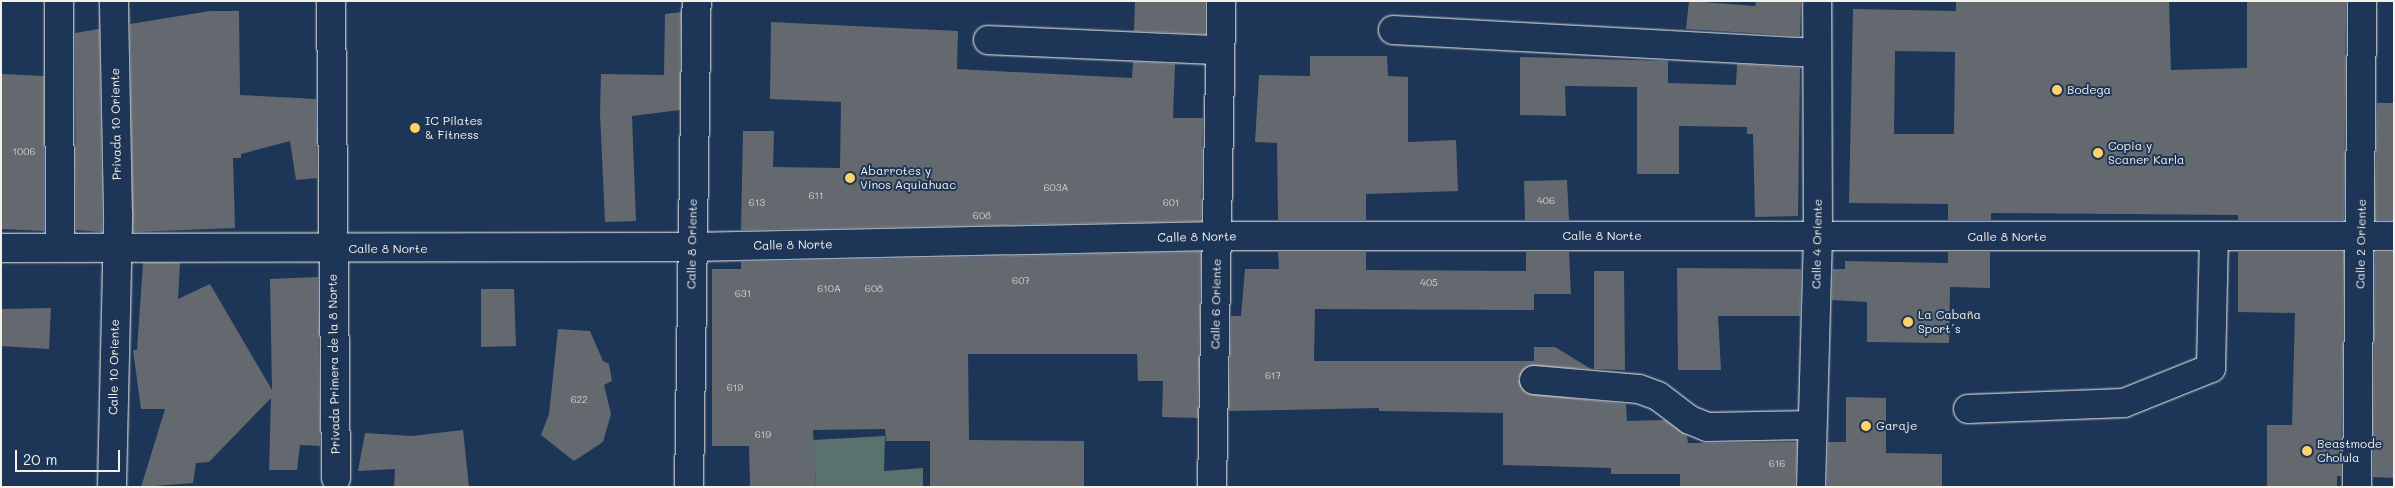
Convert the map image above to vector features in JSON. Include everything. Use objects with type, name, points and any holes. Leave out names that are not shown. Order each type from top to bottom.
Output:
[{"type":"street","points":[[59,1],[60,248]]},
{"type":"street","name":"Privada 10 Oriente","points":[[114,1],[116,247]]},
{"type":"street","name":"Privada Primera de la 8 Norte","points":[[331,1],[332,250],[336,478]]},
{"type":"street","name":"Calle 8 Oriente","points":[[689,487],[696,1]]},
{"type":"street","name":"Calle 6 Oriente","points":[[1212,487],[1218,236],[1218,50],[1221,1]]},
{"type":"street","name":"Calle 4 Oriente","points":[[1811,487],[1818,237],[1817,1]]},
{"type":"street","name":"Calle 2 Oriente","points":[[2357,487],[2362,236],[2362,1]]},
{"type":"street","points":[[1393,30],[1816,53]]},
{"type":"street","points":[[988,40],[1218,50]]},
{"type":"street","name":"Calle 8 Norte","points":[[1,248],[116,247],[332,250],[691,248],[1218,236],[2394,236]]},
{"type":"street","points":[[1968,409],[2124,403],[2210,368],[2214,237]]},
{"type":"street","name":"Calle 10 Oriente","points":[[112,487],[116,247]]},
{"type":"street","points":[[1534,380],[1639,389],[1658,396],[1690,420],[1707,427],[1812,425]]},
{"type":"green space","points":[[885,436],[884,471],[923,468],[923,487],[816,487],[813,440]]},
{"type":"building","points":[[1135,1],[1205,1],[1205,34],[1134,31]]},
{"type":"building","points":[[1689,1],[1755,6],[1756,2],[1764,1],[1801,1],[1800,36],[1686,29]]},
{"type":"building","points":[[2169,1],[2171,70],[2247,68],[2247,1],[2346,1],[2344,220],[2238,220],[2238,215],[1991,213],[1991,220],[1948,220],[1948,204],[1849,203],[1853,9],[1956,11],[1956,2]],"holes":[[[1895,51],[1955,52],[1954,134],[1894,134]]]},
{"type":"building","points":[[210,11],[239,11],[240,95],[316,99],[317,178],[296,180],[290,141],[241,154],[241,158],[233,158],[235,228],[133,232],[130,24]]},
{"type":"building","points":[[681,12],[680,110],[632,116],[636,221],[605,222],[600,114],[601,74],[664,75],[665,14]]},
{"type":"building","points":[[771,22],[958,31],[957,69],[1132,78],[1133,62],[1175,64],[1173,118],[1203,118],[1201,221],[741,230],[743,131],[774,131],[773,167],[840,168],[841,102],[770,99]]},
{"type":"building","points":[[99,29],[102,232],[76,230],[75,33]]},
{"type":"building","points":[[1310,56],[1387,56],[1388,76],[1408,77],[1408,142],[1456,140],[1458,191],[1366,194],[1366,220],[1278,220],[1277,143],[1255,142],[1259,75],[1310,76]]},
{"type":"building","points":[[1520,57],[1668,61],[1668,83],[1736,85],[1737,64],[1800,68],[1798,216],[1755,217],[1753,134],[1747,134],[1747,127],[1679,126],[1679,174],[1637,174],[1637,87],[1565,86],[1566,116],[1520,115]]},
{"type":"building","points":[[1,74],[44,76],[44,231],[1,229]]},
{"type":"building","points":[[2377,103],[2394,103],[2394,220],[2375,220]]},
{"type":"building","points":[[1567,180],[1569,220],[1525,220],[1524,181]]},
{"type":"building","points":[[1201,252],[1198,418],[1162,417],[1163,381],[1138,381],[1137,354],[968,354],[969,440],[1084,441],[1084,487],[930,487],[930,441],[886,441],[885,429],[813,430],[816,487],[750,487],[749,446],[712,446],[712,269],[741,269],[741,262]]},
{"type":"building","points":[[1278,252],[1366,252],[1366,270],[1526,271],[1526,252],[1569,252],[1571,294],[1534,294],[1534,310],[1315,309],[1314,361],[1534,361],[1534,347],[1555,347],[1591,369],[1528,366],[1518,379],[1526,393],[1626,404],[1627,421],[1665,420],[1687,436],[1688,443],[1797,442],[1795,487],[1680,487],[1680,474],[1611,474],[1611,468],[1503,465],[1503,413],[1379,411],[1379,408],[1229,411],[1231,316],[1241,316],[1245,269],[1279,269]]},
{"type":"building","name":"La Cabaña Sport´s","points":[[1948,252],[1990,252],[1990,288],[1950,287],[1949,343],[1867,342],[1867,302],[1832,300],[1833,269],[1845,269],[1845,261],[1948,263]]},
{"type":"building","points":[[2238,252],[2344,252],[2341,476],[2337,476],[2337,487],[2267,487],[2267,425],[2292,425],[2295,313],[2238,312]]},
{"type":"building","points":[[2375,252],[2394,252],[2394,478],[2373,477]]},
{"type":"building","points":[[143,263],[180,263],[178,299],[210,284],[272,390],[270,279],[318,277],[320,446],[300,445],[297,470],[269,470],[271,398],[209,462],[196,463],[193,483],[141,487],[165,409],[141,409],[133,350],[137,350]]},
{"type":"building","points":[[1677,268],[1801,269],[1800,316],[1718,316],[1721,370],[1678,370]]},
{"type":"building","points":[[1594,271],[1624,271],[1625,370],[1594,369]]},
{"type":"building","points":[[481,289],[514,289],[516,346],[481,347]]},
{"type":"building","points":[[51,308],[49,349],[1,346],[1,309]]},
{"type":"building","points":[[558,329],[590,331],[603,361],[609,364],[612,381],[604,385],[611,414],[603,442],[574,461],[541,435],[549,414]]},
{"type":"building","name":"Garaje","points":[[1846,397],[1886,398],[1886,453],[1942,454],[1942,487],[1827,486],[1828,442],[1846,442]]},
{"type":"building","points":[[463,430],[469,487],[394,487],[395,469],[358,471],[365,433],[412,436]]},
{"type":"place","name":"Bodega","points":[[2057,90]]},
{"type":"place","name":"IC Pilates & Fitness","points":[[415,128]]},
{"type":"place","name":"Copia y Scaner Karla","points":[[2098,153]]},
{"type":"place","name":"Abarrotes y Vinos Aquiahuac","points":[[850,178]]},
{"type":"place","name":"La Cabaña Sport´s","points":[[1908,322]]},
{"type":"place","name":"Garaje","points":[[1866,426]]},
{"type":"place","name":"Beastmode Cholula","points":[[2307,451]]}]
